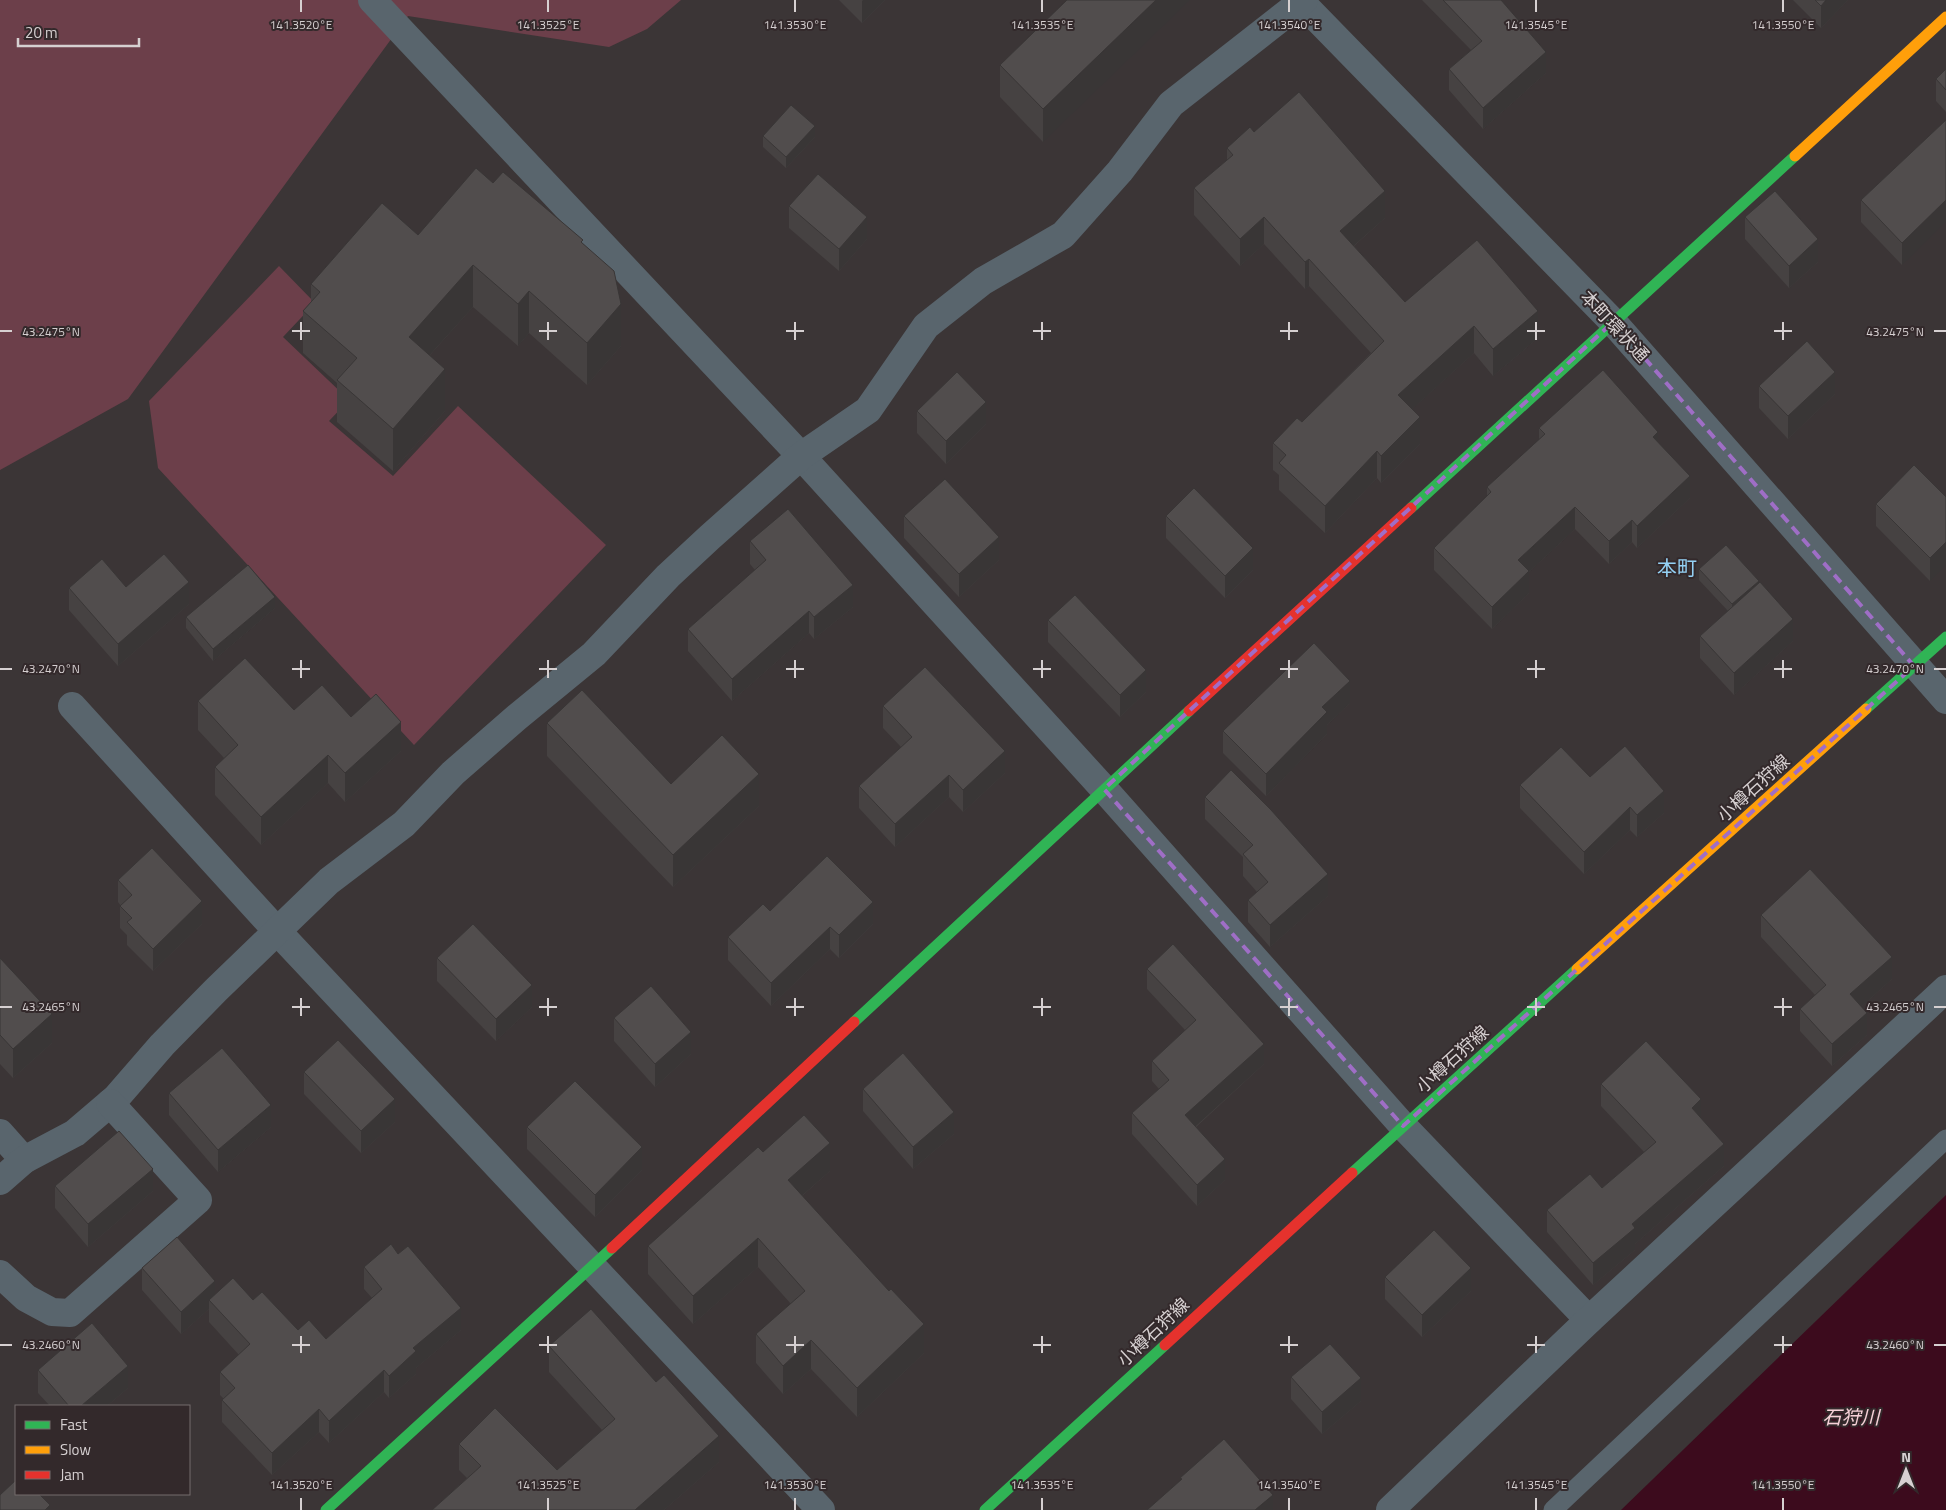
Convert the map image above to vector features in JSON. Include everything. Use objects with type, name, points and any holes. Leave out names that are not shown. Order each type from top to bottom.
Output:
[{"type":"street","points":[[372,0],[801,456],[1104,789],[1403,1126],[1589,1320]]},
{"type":"street","points":[[0,1181],[24,1160],[76,1132],[110,1104],[162,1045],[329,881],[404,824],[453,773],[594,654],[682,563],[801,456],[868,410],[926,326],[983,280],[1063,235],[1120,171],[1172,104],[1302,1]]},
{"type":"street","name":"本町環状通","points":[[1302,1],[1613,322],[1914,666],[1946,700]]},
{"type":"street","points":[[326,1510],[592,1267],[1104,789],[1946,17]]},
{"type":"street","name":"小樽石狩線","points":[[985,1510],[1403,1126],[1946,637]]},
{"type":"street","points":[[72,706],[277,931],[821,1510]]},
{"type":"street","points":[[1390,1510],[1589,1320],[1946,989]]},
{"type":"street","points":[[0,1274],[26,1298],[52,1312],[70,1313],[198,1200],[110,1104]]},
{"type":"street","points":[[0,1133],[24,1160]]},
{"type":"lane","points":[[1553,1510],[1946,1139]]},
{"type":"highlighted area","points":[[1613,322],[1914,666],[1403,1126],[1104,789]]},
{"type":"shaded area","points":[[0,0],[681,0],[647,29],[609,47],[408,16],[128,399],[0,470]]},
{"type":"shaded area","points":[[279,266],[315,303],[283,337],[349,400],[329,421],[393,476],[458,406],[606,545],[414,745],[158,468],[149,401]]},
{"type":"water","name":"石狩川","points":[[1946,1195],[1946,1510],[1621,1510]]},
{"type":"building","points":[[1067,0],[1156,0],[1043,109],[1000,65]]},
{"type":"building","points":[[1443,0],[1501,0],[1546,52],[1483,108],[1449,69],[1482,41]]},
{"type":"building","points":[[1815,0],[1826,0],[1821,6]]},
{"type":"building","points":[[1946,69],[1946,90],[1936,79]]},
{"type":"building","points":[[1299,92],[1385,191],[1340,231],[1405,302],[1477,240],[1538,311],[1493,349],[1474,326],[1398,395],[1420,417],[1381,456],[1377,451],[1325,506],[1279,463],[1286,455],[1273,443],[1297,418],[1302,422],[1384,341],[1309,259],[1305,262],[1264,217],[1240,239],[1194,188],[1233,155],[1227,148],[1250,127],[1254,132]]},
{"type":"building","points":[[791,105],[815,126],[786,157],[763,136]]},
{"type":"building","points":[[1946,120],[1946,200],[1902,243],[1861,200]]},
{"type":"building","points":[[476,168],[493,183],[503,172],[583,240],[581,242],[614,271],[621,304],[587,343],[529,291],[518,304],[473,265],[409,337],[445,369],[393,429],[337,380],[357,358],[303,311],[320,292],[311,284],[382,203],[418,235]]},
{"type":"building","points":[[818,174],[867,217],[839,249],[789,206]]},
{"type":"building","points":[[1775,191],[1818,239],[1789,266],[1745,217]]},
{"type":"building","points":[[1807,341],[1835,372],[1788,416],[1759,386]]},
{"type":"building","points":[[1603,370],[1658,432],[1653,437],[1690,476],[1637,526],[1632,520],[1609,541],[1575,507],[1518,560],[1529,571],[1492,607],[1434,548],[1491,492],[1487,487],[1545,434],[1539,428]]},
{"type":"building","points":[[957,372],[986,402],[946,441],[917,411]]},
{"type":"building","points":[[1914,465],[1946,497],[1946,542],[1930,558],[1876,504]]},
{"type":"building","points":[[945,479],[999,537],[959,574],[904,516]]},
{"type":"building","points":[[1194,488],[1253,548],[1225,576],[1166,516]]},
{"type":"building","points":[[788,509],[853,585],[814,617],[809,611],[732,679],[688,629],[766,560],[750,541]]},
{"type":"building","points":[[1726,545],[1759,581],[1732,604],[1699,569]]},
{"type":"building","points":[[164,554],[189,582],[118,644],[69,588],[102,559],[126,587]]},
{"type":"building","points":[[248,565],[275,597],[213,649],[186,617]]},
{"type":"building","points":[[1760,582],[1793,619],[1734,673],[1700,636]]},
{"type":"building","points":[[1075,595],[1146,670],[1120,695],[1048,620]]},
{"type":"building","points":[[1314,643],[1350,681],[1322,707],[1327,712],[1266,774],[1223,731]]},
{"type":"building","points":[[245,658],[294,710],[322,685],[351,717],[376,694],[401,722],[345,773],[328,755],[261,817],[215,767],[238,745],[198,701]]},
{"type":"building","points":[[925,667],[1005,751],[963,790],[949,775],[895,824],[859,786],[912,737],[883,706]]},
{"type":"building","points":[[582,690],[671,784],[722,735],[759,774],[673,855],[547,723]]},
{"type":"building","points":[[1625,746],[1664,791],[1637,815],[1630,807],[1584,852],[1520,785],[1561,747],[1590,777]]},
{"type":"building","points":[[1231,770],[1271,810],[1328,874],[1270,925],[1248,900],[1268,882],[1243,854],[1253,845],[1205,797]]},
{"type":"building","points":[[152,848],[202,901],[153,949],[127,922],[132,918],[120,906],[132,895],[118,880]]},
{"type":"building","points":[[827,856],[873,902],[839,935],[830,927],[771,983],[728,937],[763,904],[770,911]]},
{"type":"building","points":[[1810,869],[1892,957],[1850,994],[1867,1013],[1832,1044],[1800,1009],[1826,985],[1761,915]]},
{"type":"building","points":[[473,924],[532,985],[496,1019],[437,958]]},
{"type":"building","points":[[1173,944],[1264,1044],[1185,1115],[1225,1159],[1197,1185],[1132,1113],[1169,1080],[1152,1061],[1196,1020],[1147,969]]},
{"type":"building","points":[[0,958],[52,1014],[13,1049],[0,1035]]},
{"type":"building","points":[[651,986],[691,1032],[655,1064],[614,1018]]},
{"type":"building","points":[[338,1040],[395,1099],[361,1131],[304,1072]]},
{"type":"building","points":[[1646,1041],[1701,1099],[1692,1108],[1724,1144],[1632,1224],[1635,1228],[1593,1263],[1547,1210],[1590,1174],[1602,1188],[1656,1142],[1601,1084]]},
{"type":"building","points":[[222,1048],[271,1105],[218,1150],[169,1093]]},
{"type":"building","points":[[903,1053],[954,1112],[913,1147],[863,1089]]},
{"type":"building","points":[[575,1081],[642,1147],[595,1195],[527,1127]]},
{"type":"building","points":[[804,1115],[830,1143],[788,1180],[889,1291],[891,1289],[924,1324],[857,1388],[811,1340],[783,1366],[756,1334],[805,1291],[758,1238],[693,1296],[648,1246],[758,1147],[763,1152]]},
{"type":"building","points":[[119,1131],[153,1169],[88,1224],[55,1186]]},
{"type":"building","points":[[1434,1230],[1471,1268],[1422,1315],[1385,1277]]},
{"type":"building","points":[[177,1237],[215,1281],[181,1312],[142,1268]]},
{"type":"building","points":[[391,1244],[398,1254],[408,1246],[461,1308],[413,1348],[416,1351],[389,1376],[384,1370],[329,1421],[319,1409],[272,1453],[222,1400],[235,1388],[220,1372],[250,1344],[209,1300],[233,1278],[253,1300],[262,1292],[298,1330],[309,1320],[326,1339],[382,1289],[364,1267]]},
{"type":"building","points":[[591,1309],[656,1382],[664,1375],[719,1436],[635,1510],[432,1510],[481,1466],[459,1444],[495,1408],[557,1470],[615,1419],[549,1346]]},
{"type":"building","points":[[92,1323],[128,1366],[82,1405],[68,1405],[38,1370]]},
{"type":"building","points":[[1330,1344],[1361,1378],[1322,1412],[1291,1377]]},
{"type":"building","points":[[1224,1439],[1273,1495],[1255,1510],[1147,1510],[1182,1479],[1180,1478]]},
{"type":"building","points":[[15,1481],[15,1495],[40,1495],[50,1505],[45,1510],[0,1510],[0,1495]]},
{"type":"traffic: fast","points":[[1411,508],[1795,156]]},
{"type":"traffic: fast","points":[[1866,709],[1946,637]]},
{"type":"traffic: fast","points":[[854,1022],[1189,711]]},
{"type":"traffic: fast","points":[[1352,1173],[1577,969]]},
{"type":"traffic: fast","points":[[326,1510],[612,1248]]},
{"type":"traffic: fast","points":[[985,1510],[1165,1345]]},
{"type":"traffic: slow","points":[[1795,156],[1946,17]]},
{"type":"traffic: slow","points":[[1577,969],[1866,709]]},
{"type":"traffic: jam","points":[[1189,711],[1411,508]]},
{"type":"traffic: jam","points":[[612,1248],[854,1022]]},
{"type":"traffic: jam","points":[[1165,1345],[1352,1173]]},
{"type":"district","name":"本町","points":[[1677,567]]}]
